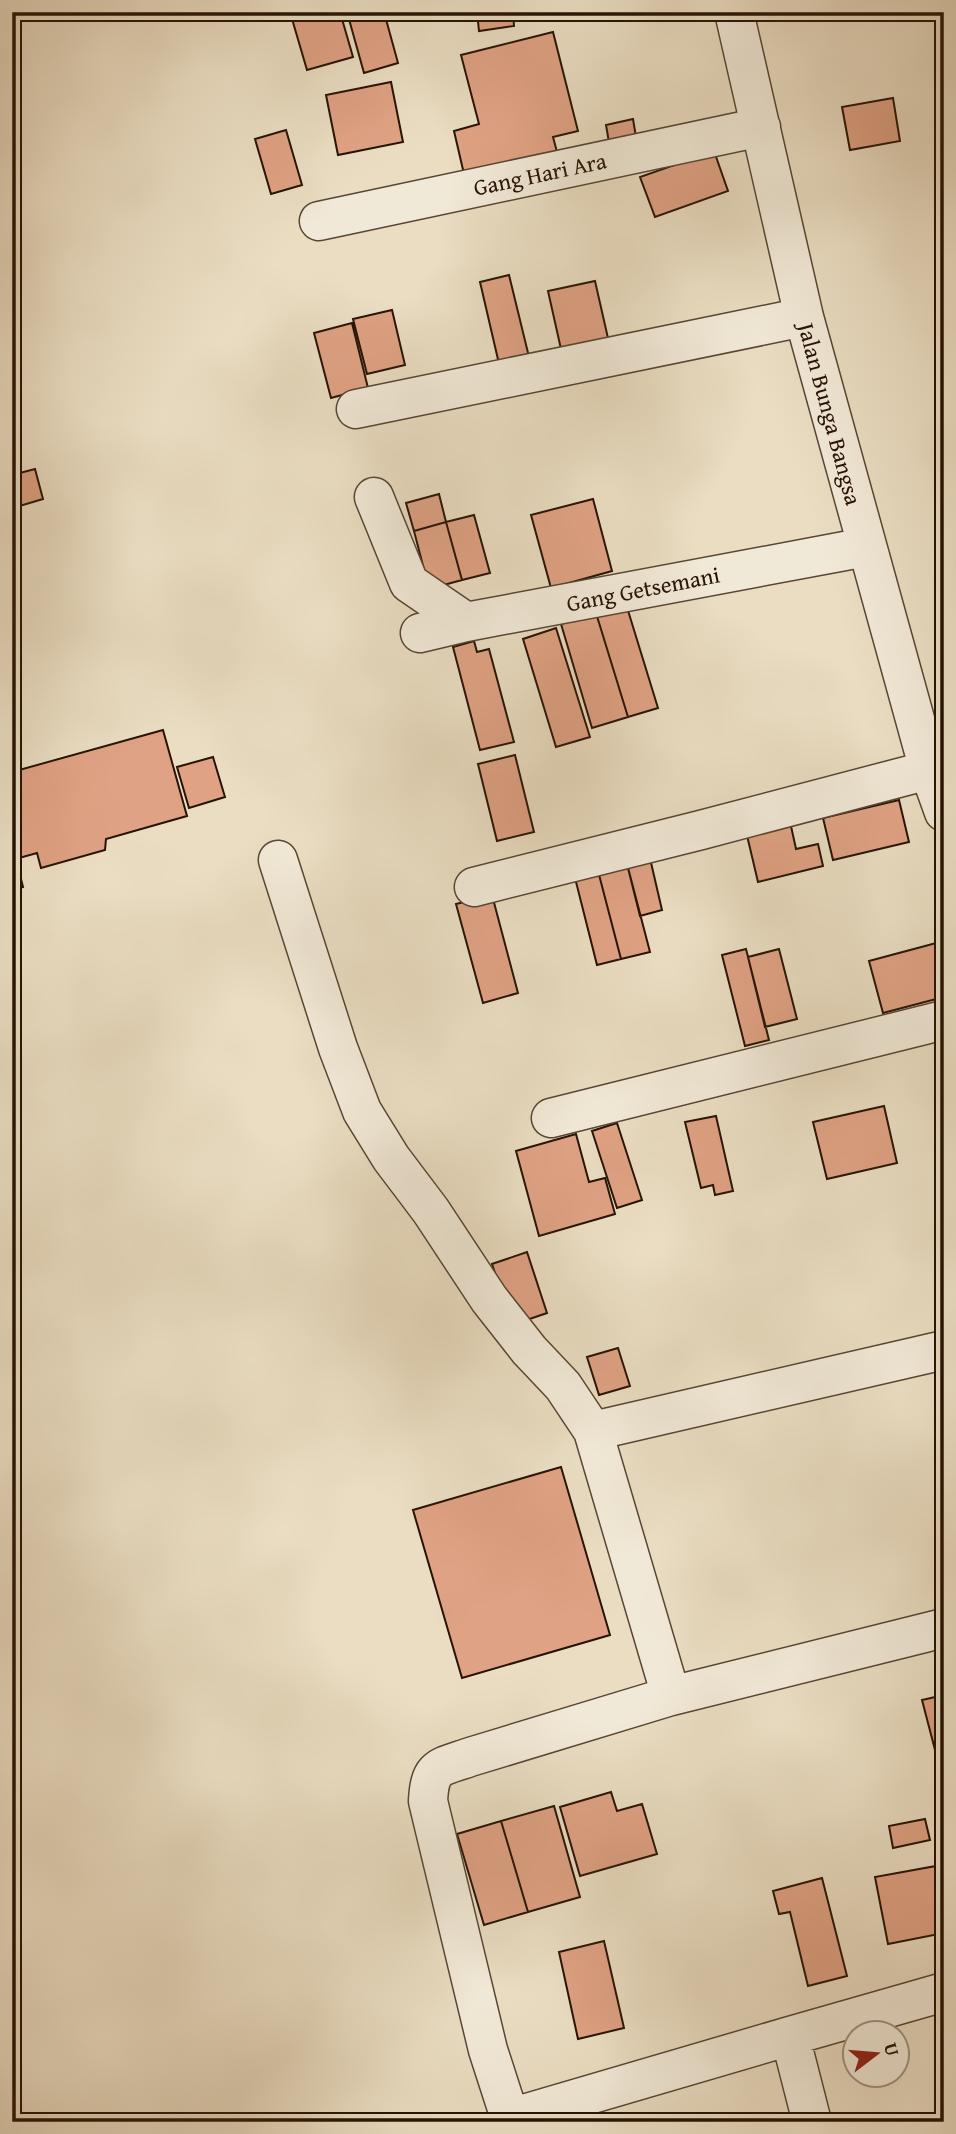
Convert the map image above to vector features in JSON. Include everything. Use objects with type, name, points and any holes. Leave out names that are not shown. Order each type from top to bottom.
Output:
[{"type":"street","name":"Jalan Bunga Bangsa","points":[[734,12],[804,317],[866,547],[929,770],[943,810]]},
{"type":"street","name":"Gang Hari Ara","points":[[319,221],[761,127]]},
{"type":"street","points":[[356,410],[804,317]]},
{"type":"street","points":[[374,497],[409,583],[466,622]]},
{"type":"street","name":"Gang Getsemani","points":[[420,633],[866,547]]},
{"type":"street","points":[[474,887],[701,831],[929,770]]},
{"type":"street","points":[[278,860],[338,1048],[362,1111],[391,1158],[431,1211],[489,1299],[529,1350],[563,1386],[593,1431],[671,1696]]},
{"type":"street","points":[[551,1118],[944,1020]]},
{"type":"street","points":[[593,1431],[944,1350]]},
{"type":"street","points":[[944,1628],[671,1696],[470,1757],[439,1768],[429,1780],[428,1801],[488,2050],[510,2120],[944,1992]]},
{"type":"street","points":[[790,2036],[812,2122]]},
{"type":"building","points":[[290,12],[340,12],[353,57],[307,70]]},
{"type":"building","points":[[347,12],[384,12],[398,63],[364,73]]},
{"type":"building","points":[[477,12],[513,12],[514,26],[479,31]]},
{"type":"building","points":[[553,32],[578,131],[553,137],[560,163],[467,187],[454,131],[479,124],[461,55]]},
{"type":"building","points":[[391,82],[403,142],[338,155],[326,95]]},
{"type":"building","points":[[893,98],[900,141],[850,150],[842,107]]},
{"type":"building","points":[[633,119],[637,143],[610,148],[606,125]]},
{"type":"building","points":[[286,130],[302,185],[271,194],[255,139]]},
{"type":"building","points":[[714,151],[728,191],[655,217],[640,177]]},
{"type":"building","points":[[509,275],[530,361],[500,368],[480,282]]},
{"type":"building","points":[[595,281],[610,347],[563,358],[548,291]]},
{"type":"building","points":[[392,310],[405,365],[367,374],[353,319]]},
{"type":"building","points":[[352,323],[368,388],[331,398],[314,333]]},
{"type":"building","points":[[35,469],[43,499],[13,508],[12,475]]},
{"type":"building","points":[[439,494],[446,522],[414,531],[406,503]]},
{"type":"building","points":[[593,499],[612,571],[551,588],[531,515]]},
{"type":"building","points":[[474,515],[490,573],[462,580],[446,522]]},
{"type":"building","points":[[446,522],[462,580],[429,589],[414,531]]},
{"type":"building","points":[[626,604],[658,708],[628,717],[596,613]]},
{"type":"building","points":[[596,613],[628,717],[592,728],[561,624]]},
{"type":"building","points":[[556,628],[590,737],[556,747],[523,639]]},
{"type":"building","points":[[474,641],[477,652],[489,649],[514,742],[480,750],[453,647]]},
{"type":"building","points":[[944,715],[944,738],[937,740],[931,719]]},
{"type":"building","points":[[163,730],[187,816],[106,839],[105,850],[41,868],[37,853],[12,860],[12,772]]},
{"type":"building","points":[[515,755],[534,832],[497,841],[478,764]]},
{"type":"building","points":[[213,757],[225,797],[189,808],[177,767]]},
{"type":"building","points":[[899,800],[909,842],[833,860],[823,818]]},
{"type":"building","points":[[789,817],[796,849],[818,844],[823,866],[758,882],[745,827]]},
{"type":"building","points":[[649,854],[662,910],[640,916],[626,860]]},
{"type":"building","points":[[626,860],[650,952],[621,959],[597,867]]},
{"type":"building","points":[[17,863],[23,887],[12,890],[12,865]]},
{"type":"building","points":[[597,867],[621,959],[597,965],[574,874]]},
{"type":"building","points":[[492,895],[518,993],[483,1003],[456,904]]},
{"type":"building","points":[[940,942],[944,954],[944,997],[883,1013],[869,961]]},
{"type":"building","points":[[746,949],[769,1040],[745,1046],[722,955]]},
{"type":"building","points":[[779,949],[797,1019],[765,1027],[748,957]]},
{"type":"building","points":[[884,1106],[897,1163],[827,1179],[813,1122]]},
{"type":"building","points":[[716,1116],[733,1191],[715,1195],[713,1185],[701,1188],[685,1122]]},
{"type":"building","points":[[617,1123],[642,1200],[617,1208],[592,1131]]},
{"type":"building","points":[[576,1134],[589,1182],[605,1178],[615,1214],[539,1236],[516,1151]]},
{"type":"building","points":[[527,1252],[547,1313],[512,1325],[492,1264]]},
{"type":"building","points":[[618,1348],[630,1386],[599,1395],[587,1357]]},
{"type":"building","points":[[561,1467],[610,1635],[462,1678],[413,1510]]},
{"type":"building","points":[[944,1695],[944,1768],[940,1769],[922,1700]]},
{"type":"building","points":[[611,1792],[617,1811],[642,1804],[657,1854],[580,1876],[560,1807]]},
{"type":"building","points":[[554,1806],[580,1897],[528,1912],[501,1821]]},
{"type":"building","points":[[925,1819],[930,1840],[893,1848],[889,1826]]},
{"type":"building","points":[[501,1821],[528,1912],[484,1925],[457,1834]]},
{"type":"building","points":[[936,1866],[944,1904],[944,1933],[888,1944],[875,1877]]},
{"type":"building","points":[[822,1878],[847,1976],[808,1986],[790,1912],[779,1914],[773,1891]]},
{"type":"building","points":[[604,1941],[624,2028],[578,2039],[559,1952]]}]
